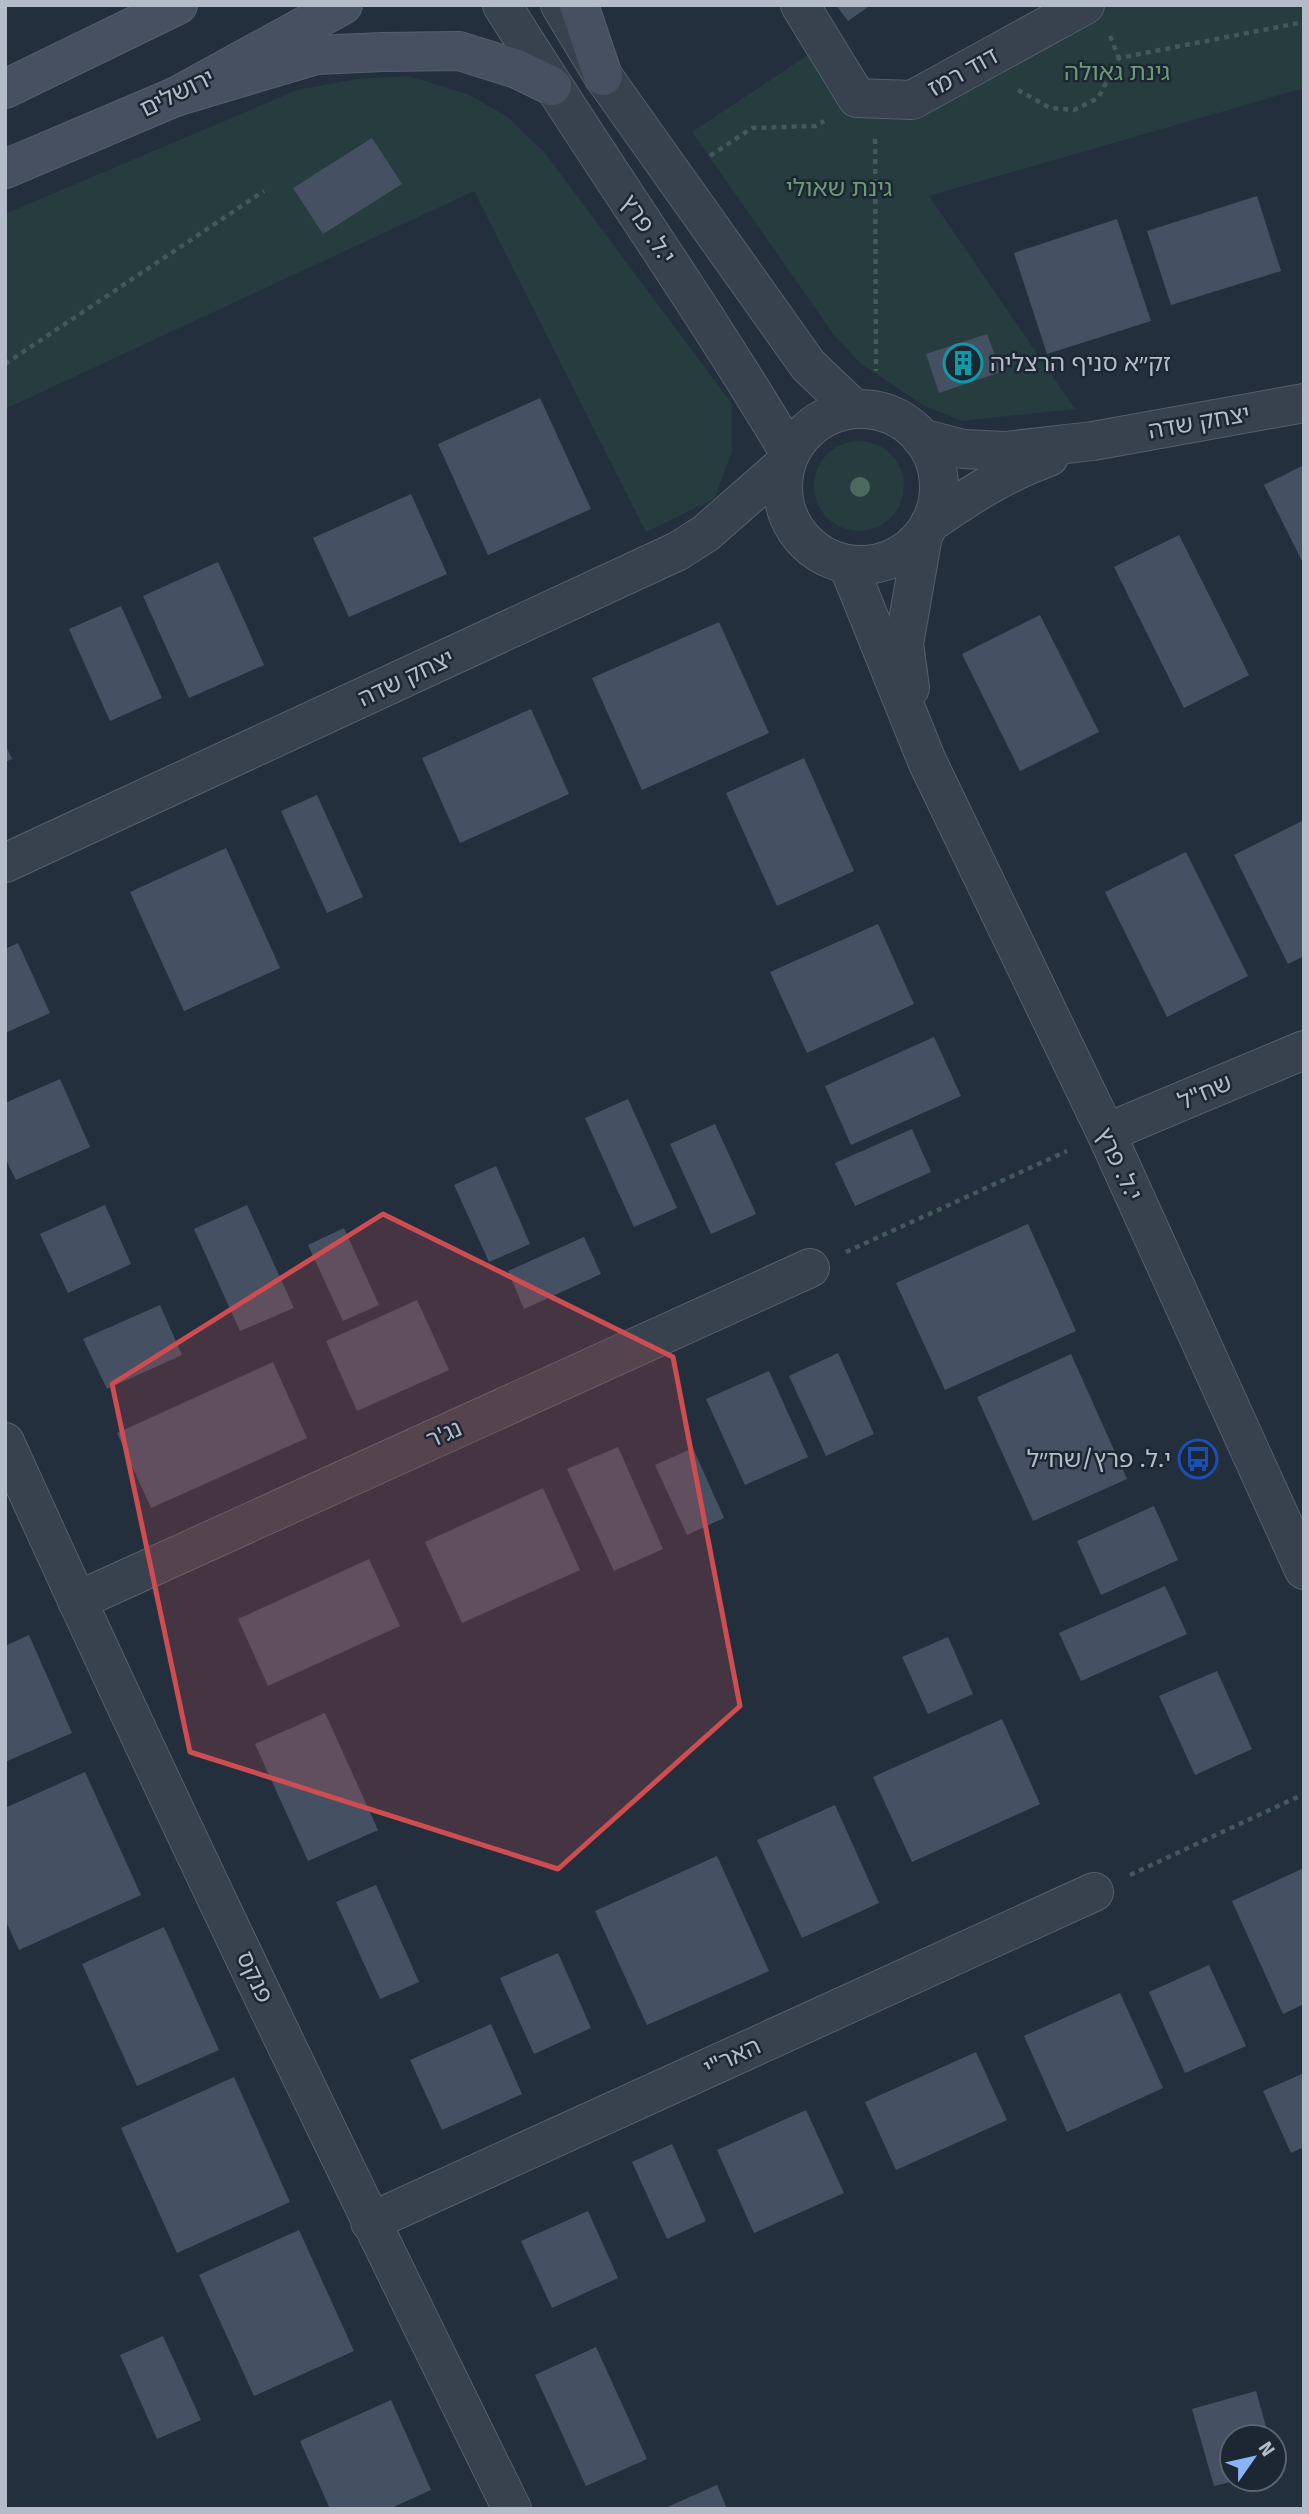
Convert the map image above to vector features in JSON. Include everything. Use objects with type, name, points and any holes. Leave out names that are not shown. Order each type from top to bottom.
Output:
[{"type":"main road","points":[[5,89],[178,5]]},
{"type":"main road","name":"ירושלים","points":[[5,169],[175,97],[343,5]]},
{"type":"main road","points":[[579,5],[603,76]]},
{"type":"main road","points":[[175,97],[316,55],[383,52],[459,51],[517,69],[552,86]]},
{"type":"street","name":"י.ל. פרץ","points":[[502,5],[552,86],[669,260],[788,458]]},
{"type":"street","name":"י.ל. פרץ","points":[[560,5],[603,76],[808,365],[865,395]]},
{"type":"street","points":[[800,5],[866,99]]},
{"type":"street","name":"דוד רמז","points":[[866,99],[912,100],[1085,5]]},
{"type":"street","points":[[865,395],[869,409],[891,416],[911,427],[921,438],[933,457],[939,479],[938,502],[927,529],[909,550],[890,561],[848,565],[828,559],[811,548],[797,532],[787,514],[783,473],[788,458],[801,437],[816,423],[865,395]]},
{"type":"street","name":"יצחק שדה","points":[[921,438],[963,449],[1004,451],[1093,441],[1304,403]]},
{"type":"street","name":"יצחק שדה","points":[[927,529],[971,495],[1012,470],[1093,441]]},
{"type":"street","name":"יצחק שדה","points":[[5,863],[678,551],[706,533],[788,458]]},
{"type":"street","name":"י.ל. פרץ","points":[[927,529],[911,592],[904,644],[907,672],[927,761]]},
{"type":"street","name":"י.ל. פרץ","points":[[848,565],[927,761],[1106,1133],[1304,1570]]},
{"type":"street","name":"שח\"ל","points":[[1106,1133],[1304,1050]]},
{"type":"street","name":"נג'ר","points":[[77,1601],[810,1268]]},
{"type":"street","name":"פנקס","points":[[5,1442],[77,1601],[370,2222],[512,2509]]},
{"type":"street","name":"האר\"י","points":[[370,2222],[1094,1892]]},
{"type":"path","points":[[974,66],[1050,107],[1074,110],[1098,98],[1119,58],[1304,22]]},
{"type":"path","points":[[865,395],[866,99]]},
{"type":"path","points":[[700,162],[752,128],[816,126]]},
{"type":"path","points":[[5,363],[264,191]]},
{"type":"path","points":[[810,1268],[1106,1133]]},
{"type":"path","points":[[1094,1892],[1304,1794]]},
{"type":"highlighted area","points":[[383,1214],[673,1357],[740,1706],[558,1869],[190,1752],[112,1384]]},
{"type":"green space","points":[[1100,5],[1304,5],[1304,88],[929,196],[1075,409],[961,421],[923,405],[861,364],[834,335],[692,132],[820,47],[856,101]]},
{"type":"green space","points":[[408,76],[467,94],[508,117],[545,153],[732,404],[732,452],[714,499],[646,532],[474,191],[5,409],[5,214],[297,90],[358,79]]},
{"type":"green space","points":[[859,441],[876,445],[891,454],[900,469],[904,486],[900,503],[891,518],[876,527],[859,531],[842,527],[827,518],[818,503],[814,486],[818,469],[827,454],[842,445]]},
{"type":"building","points":[[836,5],[871,5],[848,21]]},
{"type":"building","points":[[372,138],[402,184],[323,234],[293,188]]},
{"type":"building","points":[[1257,196],[1281,271],[1171,305],[1147,231]]},
{"type":"building","points":[[1117,219],[1151,321],[1047,354],[1014,253]]},
{"type":"building","name":"זק״א סניף הרצליה","points":[[987,334],[1001,372],[939,393],[926,354]]},
{"type":"building","points":[[540,398],[591,509],[488,555],[438,444]]},
{"type":"building","points":[[1304,465],[1304,565],[1264,485]]},
{"type":"building","points":[[411,494],[447,574],[349,617],[313,538]]},
{"type":"building","points":[[1179,535],[1249,675],[1184,708],[1114,567]]},
{"type":"building","points":[[218,562],[264,665],[189,698],[143,596]]},
{"type":"building","points":[[121,606],[162,698],[110,721],[69,629]]},
{"type":"building","points":[[1040,615],[1099,732],[1020,771],[962,654]]},
{"type":"building","points":[[719,622],[769,733],[642,790],[592,678]]},
{"type":"building","points":[[531,709],[569,794],[460,843],[422,758]]},
{"type":"building","points":[[5,744],[12,759],[5,762]]},
{"type":"building","points":[[804,758],[854,871],[777,906],[726,793]]},
{"type":"building","points":[[317,795],[363,897],[327,913],[281,811]]},
{"type":"building","points":[[1304,820],[1304,956],[1288,964],[1234,855]]},
{"type":"building","points":[[226,848],[280,968],[184,1011],[130,892]]},
{"type":"building","points":[[1186,852],[1248,976],[1167,1017],[1105,892]]},
{"type":"building","points":[[878,924],[914,1004],[807,1053],[770,972]]},
{"type":"building","points":[[18,943],[50,1013],[5,1033],[5,949]]},
{"type":"building","points":[[934,1037],[961,1096],[851,1145],[825,1086]]},
{"type":"building","points":[[60,1079],[90,1147],[16,1180],[5,1158],[5,1103]]},
{"type":"building","points":[[628,1099],[677,1208],[634,1227],[585,1118]]},
{"type":"building","points":[[715,1124],[756,1214],[711,1234],[670,1144]]},
{"type":"building","points":[[912,1129],[931,1172],[855,1206],[835,1163]]},
{"type":"building","points":[[496,1166],[530,1244],[489,1262],[454,1185]]},
{"type":"building","points":[[105,1205],[131,1264],[68,1293],[40,1234]]},
{"type":"building","points":[[247,1205],[294,1308],[240,1331],[194,1229]]},
{"type":"building","points":[[1028,1224],[1076,1331],[945,1390],[896,1283]]},
{"type":"building","points":[[344,1228],[379,1305],[343,1321],[308,1245]]},
{"type":"building","points":[[584,1237],[601,1274],[524,1309],[508,1271]]},
{"type":"building","points":[[417,1300],[449,1370],[357,1411],[326,1341]]},
{"type":"building","points":[[160,1305],[182,1355],[107,1389],[83,1339]]},
{"type":"building","points":[[838,1353],[874,1434],[826,1456],[789,1376]]},
{"type":"building","points":[[1071,1354],[1127,1479],[1033,1521],[977,1397]]},
{"type":"building","points":[[273,1362],[307,1438],[151,1508],[117,1433]]},
{"type":"building","points":[[769,1371],[808,1457],[745,1485],[706,1399]]},
{"type":"building","points":[[618,1447],[663,1549],[614,1571],[567,1469]]},
{"type":"building","points":[[693,1448],[724,1518],[687,1535],[655,1465]]},
{"type":"building","points":[[543,1488],[580,1570],[462,1623],[425,1542]]},
{"type":"building","points":[[1154,1506],[1178,1560],[1101,1595],[1077,1541]]},
{"type":"building","points":[[369,1559],[400,1626],[268,1686],[238,1619]]},
{"type":"building","points":[[1165,1586],[1187,1634],[1081,1681],[1059,1633]]},
{"type":"building","points":[[29,1635],[72,1733],[5,1762],[5,1646]]},
{"type":"building","points":[[948,1637],[973,1694],[928,1714],[902,1657]]},
{"type":"building","points":[[1217,1671],[1252,1749],[1195,1775],[1159,1696]]},
{"type":"building","points":[[325,1713],[378,1830],[308,1861],[255,1744]]},
{"type":"building","points":[[1002,1719],[1040,1804],[912,1862],[873,1777]]},
{"type":"building","points":[[85,1772],[141,1895],[19,1950],[5,1919],[5,1808]]},
{"type":"building","points":[[835,1805],[879,1903],[802,1938],[757,1840]]},
{"type":"building","points":[[717,1856],[769,1971],[647,2025],[595,1911]]},
{"type":"building","points":[[1304,1868],[1304,2004],[1283,2014],[1232,1901]]},
{"type":"building","points":[[376,1885],[419,1982],[380,1999],[336,1902]]},
{"type":"building","points":[[164,1927],[219,2050],[137,2086],[82,1964]]},
{"type":"building","points":[[558,1953],[591,2028],[534,2054],[500,1978]]},
{"type":"building","points":[[1209,1965],[1246,2046],[1185,2073],[1149,1992]]},
{"type":"building","points":[[1120,1993],[1163,2088],[1067,2132],[1024,2036]]},
{"type":"building","points":[[491,2024],[522,2094],[442,2130],[410,2060]]},
{"type":"building","points":[[976,2052],[1007,2120],[896,2170],[865,2102]]},
{"type":"building","points":[[1304,2073],[1304,2147],[1291,2153],[1263,2091]]},
{"type":"building","points":[[234,2077],[290,2202],[177,2253],[121,2128]]},
{"type":"building","points":[[806,2110],[844,2193],[754,2233],[717,2150]]},
{"type":"building","points":[[672,2144],[706,2221],[667,2239],[632,2162]]},
{"type":"building","points":[[588,2211],[618,2278],[552,2308],[521,2241]]},
{"type":"building","points":[[299,2230],[354,2351],[254,2396],[199,2275]]},
{"type":"building","points":[[163,2336],[201,2420],[157,2439],[120,2355]]},
{"type":"building","points":[[596,2347],[647,2459],[586,2486],[535,2375]]},
{"type":"building","points":[[1256,2391],[1265,2423],[1218,2423],[1218,2485],[1214,2486],[1192,2409]]},
{"type":"building","points":[[391,2400],[431,2490],[389,2509],[330,2509],[300,2441]]},
{"type":"building","points":[[717,2485],[727,2509],[663,2509]]},
{"type":"place","name":"זק״א סניף הרצליה","points":[[963,363]]},
{"type":"place","name":"י.ל. פרץ/שח״ל","points":[[1198,1459]]},
{"type":"park label","name":"גינת גאולה","points":[[1117,72]]},
{"type":"park label","name":"גינת שאולי","points":[[839,188]]}]
